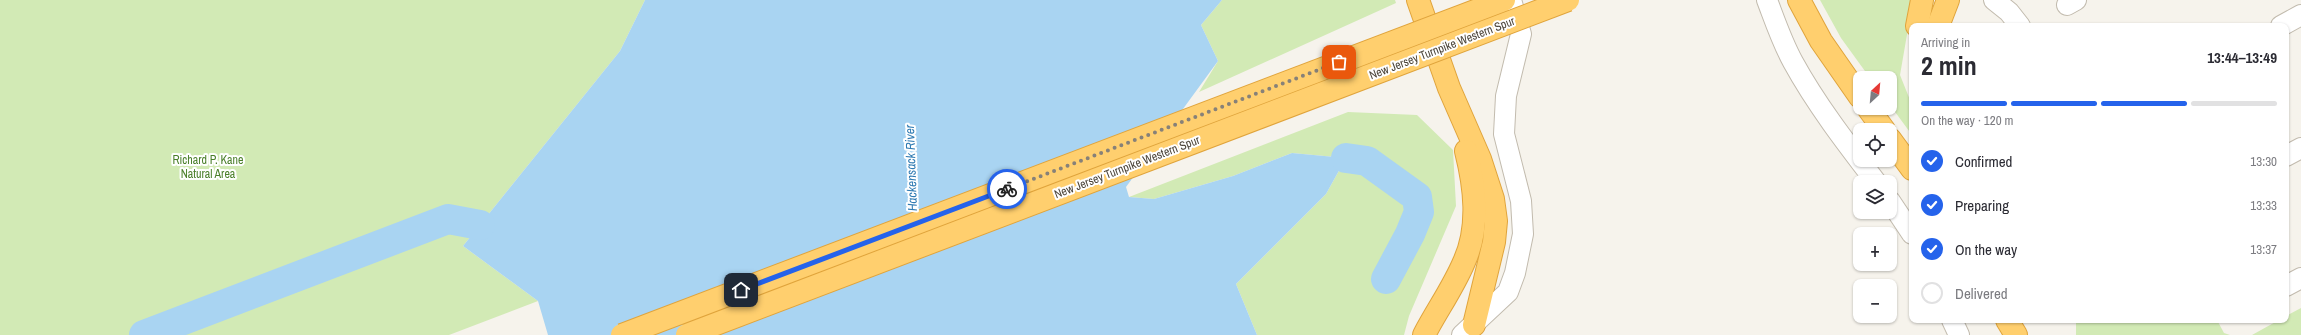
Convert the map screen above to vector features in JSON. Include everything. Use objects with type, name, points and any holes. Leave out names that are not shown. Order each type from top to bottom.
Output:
[{"type":"highway","points":[[1418,0],[1449,88],[1486,173],[1495,210],[1493,252],[1468,330]]},
{"type":"highway","name":"New Jersey Turnpike Western Spur","points":[[622,335],[1504,0]]},
{"type":"highway","name":"New Jersey Turnpike Western Spur","points":[[687,335],[1568,0]]},
{"type":"highway","points":[[1799,0],[1821,41],[1853,87]]},
{"type":"highway","points":[[1918,23],[1922,0]]},
{"type":"highway","points":[[1939,23],[1948,0]]},
{"type":"highway","points":[[1424,335],[1463,266],[1469,250],[1473,228],[1474,192],[1469,165],[1449,88]]},
{"type":"highway","points":[[1897,149],[1909,165]]},
{"type":"highway","points":[[2009,323],[2017,335]]},
{"type":"highway","points":[[2014,323],[2017,335]]},
{"type":"lane","points":[[1468,330],[1508,292],[1515,273],[1523,234],[1521,200],[1504,134],[1506,96],[1521,34],[1511,0]]},
{"type":"lane","points":[[1767,0],[1780,34],[1803,79],[1838,132],[1871,175]]},
{"type":"lane","points":[[1994,0],[2009,12],[2018,23]]},
{"type":"lane","points":[[2286,23],[2301,15]]},
{"type":"lane","points":[[2289,154],[2301,148]]},
{"type":"lane","points":[[1897,212],[1909,230]]},
{"type":"lane","points":[[2289,284],[2301,278]]},
{"type":"lane","points":[[1953,323],[1959,335]]},
{"type":"green space","name":"Richard P. Kane Natural Area","points":[[0,0],[645,0],[620,51],[463,246],[538,301],[449,335],[0,335]]},
{"type":"green space","points":[[1222,0],[1395,0],[1396,3],[1199,92],[1218,61],[1201,25]]},
{"type":"green space","points":[[1820,0],[1913,0],[1900,75],[1909,98],[1909,131],[1897,115],[1897,71],[1865,71],[1841,38]]},
{"type":"green space","points":[[1348,112],[1417,115],[1453,150],[1456,206],[1409,316],[1404,335],[1257,335],[1236,284],[1326,194],[1346,158],[1292,153],[1233,176],[1154,199],[1129,197]]},
{"type":"green space","points":[[2301,308],[2301,335],[2252,335],[2274,323],[2289,323],[2289,314]]},
{"type":"green space","points":[[2076,323],[2219,323],[2224,333],[2230,335],[2076,335]]},
{"type":"water","name":"Hackensack River","points":[[645,0],[1222,0],[1201,25],[1218,61],[1126,187],[1129,197],[1154,199],[1233,176],[1292,153],[1346,158],[1326,194],[1236,284],[1257,335],[548,335],[538,301],[463,246],[620,51]]},
{"type":"waterway","points":[[1346,158],[1367,161],[1417,197],[1419,212],[1410,234],[1386,279]]},
{"type":"waterway","points":[[144,335],[448,219],[480,225]]},
{"type":"way so far","points":[[1007,189],[1339,62]]},
{"type":"route","points":[[741,290],[1007,189]]}]
